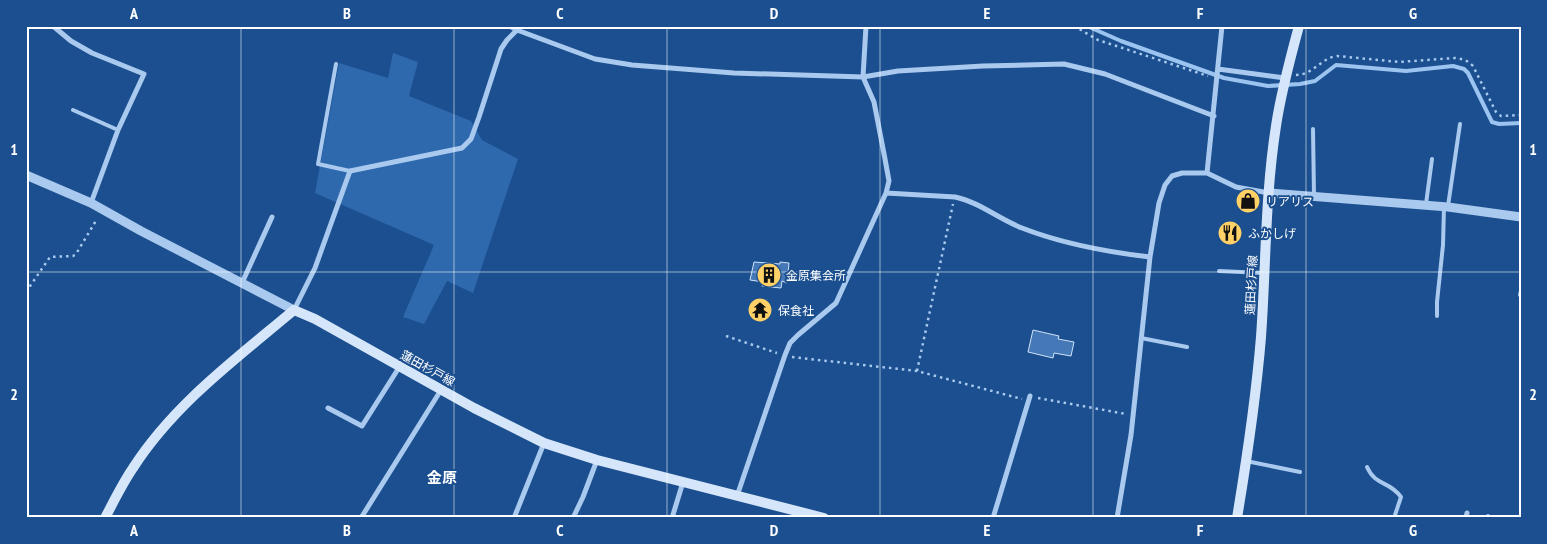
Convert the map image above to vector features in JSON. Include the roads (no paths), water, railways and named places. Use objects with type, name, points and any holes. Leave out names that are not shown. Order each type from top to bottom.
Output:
[{"type":"main road","name":"蓮田杉戸線","points":[[1237,518],[1261,338],[1269,192],[1276,126],[1299,26]]},
{"type":"main road","name":"蓮田杉戸線","points":[[294,310],[315,319],[441,389],[544,443],[597,460],[824,518]]},
{"type":"main road","points":[[105,518],[134,466],[185,404],[229,364],[294,310]]},
{"type":"street","points":[[53,26],[71,42],[92,54],[144,74],[118,130],[90,203]]},
{"type":"street","points":[[510,26],[595,59],[632,65],[734,73],[864,77],[908,70],[1064,64],[1105,74],[1214,116]]},
{"type":"street","points":[[737,496],[784,355],[794,339],[836,303],[886,193],[889,181],[885,159],[874,102],[864,77],[866,26]]},
{"type":"street","points":[[1207,173],[1222,26]]},
{"type":"street","points":[[26,175],[90,203],[141,232],[294,310],[315,268],[350,171],[462,148],[471,139],[480,117],[502,49],[507,40],[517,30]]},
{"type":"street","points":[[1218,69],[1286,76]]},
{"type":"street","points":[[1117,518],[1133,415],[1150,257],[1160,203],[1165,185],[1172,176],[1182,173],[1207,173],[1236,187],[1269,192],[1426,205],[1521,217]]},
{"type":"street","points":[[886,193],[955,197],[966,200],[1034,233],[1090,248],[1150,257]]},
{"type":"street","points":[[242,283],[272,216]]},
{"type":"street","points":[[328,408],[362,426],[400,366]]},
{"type":"street","points":[[361,518],[441,389]]},
{"type":"street","points":[[993,518],[1029,398]]},
{"type":"street","points":[[514,518],[544,443]]},
{"type":"street","points":[[573,518],[584,498],[597,460]]},
{"type":"street","points":[[672,518],[683,482]]},
{"type":"lane","points":[[336,64],[318,164],[350,171]]},
{"type":"lane","points":[[73,110],[118,130]]},
{"type":"lane","points":[[1437,316],[1446,207],[1460,124]]},
{"type":"lane","points":[[1313,129],[1314,196]]},
{"type":"lane","points":[[1426,205],[1432,159]]},
{"type":"lane","points":[[1219,270],[1264,273]]},
{"type":"lane","points":[[1141,338],[1187,347]]},
{"type":"lane","points":[[1246,461],[1300,472]]},
{"type":"lane","points":[[1367,467],[1374,479],[1395,488],[1401,497],[1394,518]]},
{"type":"waterway","points":[[1087,26],[1121,41],[1224,78],[1268,86],[1315,81],[1336,65],[1406,71],[1453,66],[1464,69],[1468,73],[1492,122],[1499,124],[1521,123]]},
{"type":"place","name":"リアリス","points":[[1248,201]]},
{"type":"place","name":"ふかしげ","points":[[1230,233]]},
{"type":"place","name":"金原集会所","points":[[769,275]]},
{"type":"place","name":"保食社","points":[[760,310]]},
{"type":"district","name":"金原","points":[[442,477]]}]
